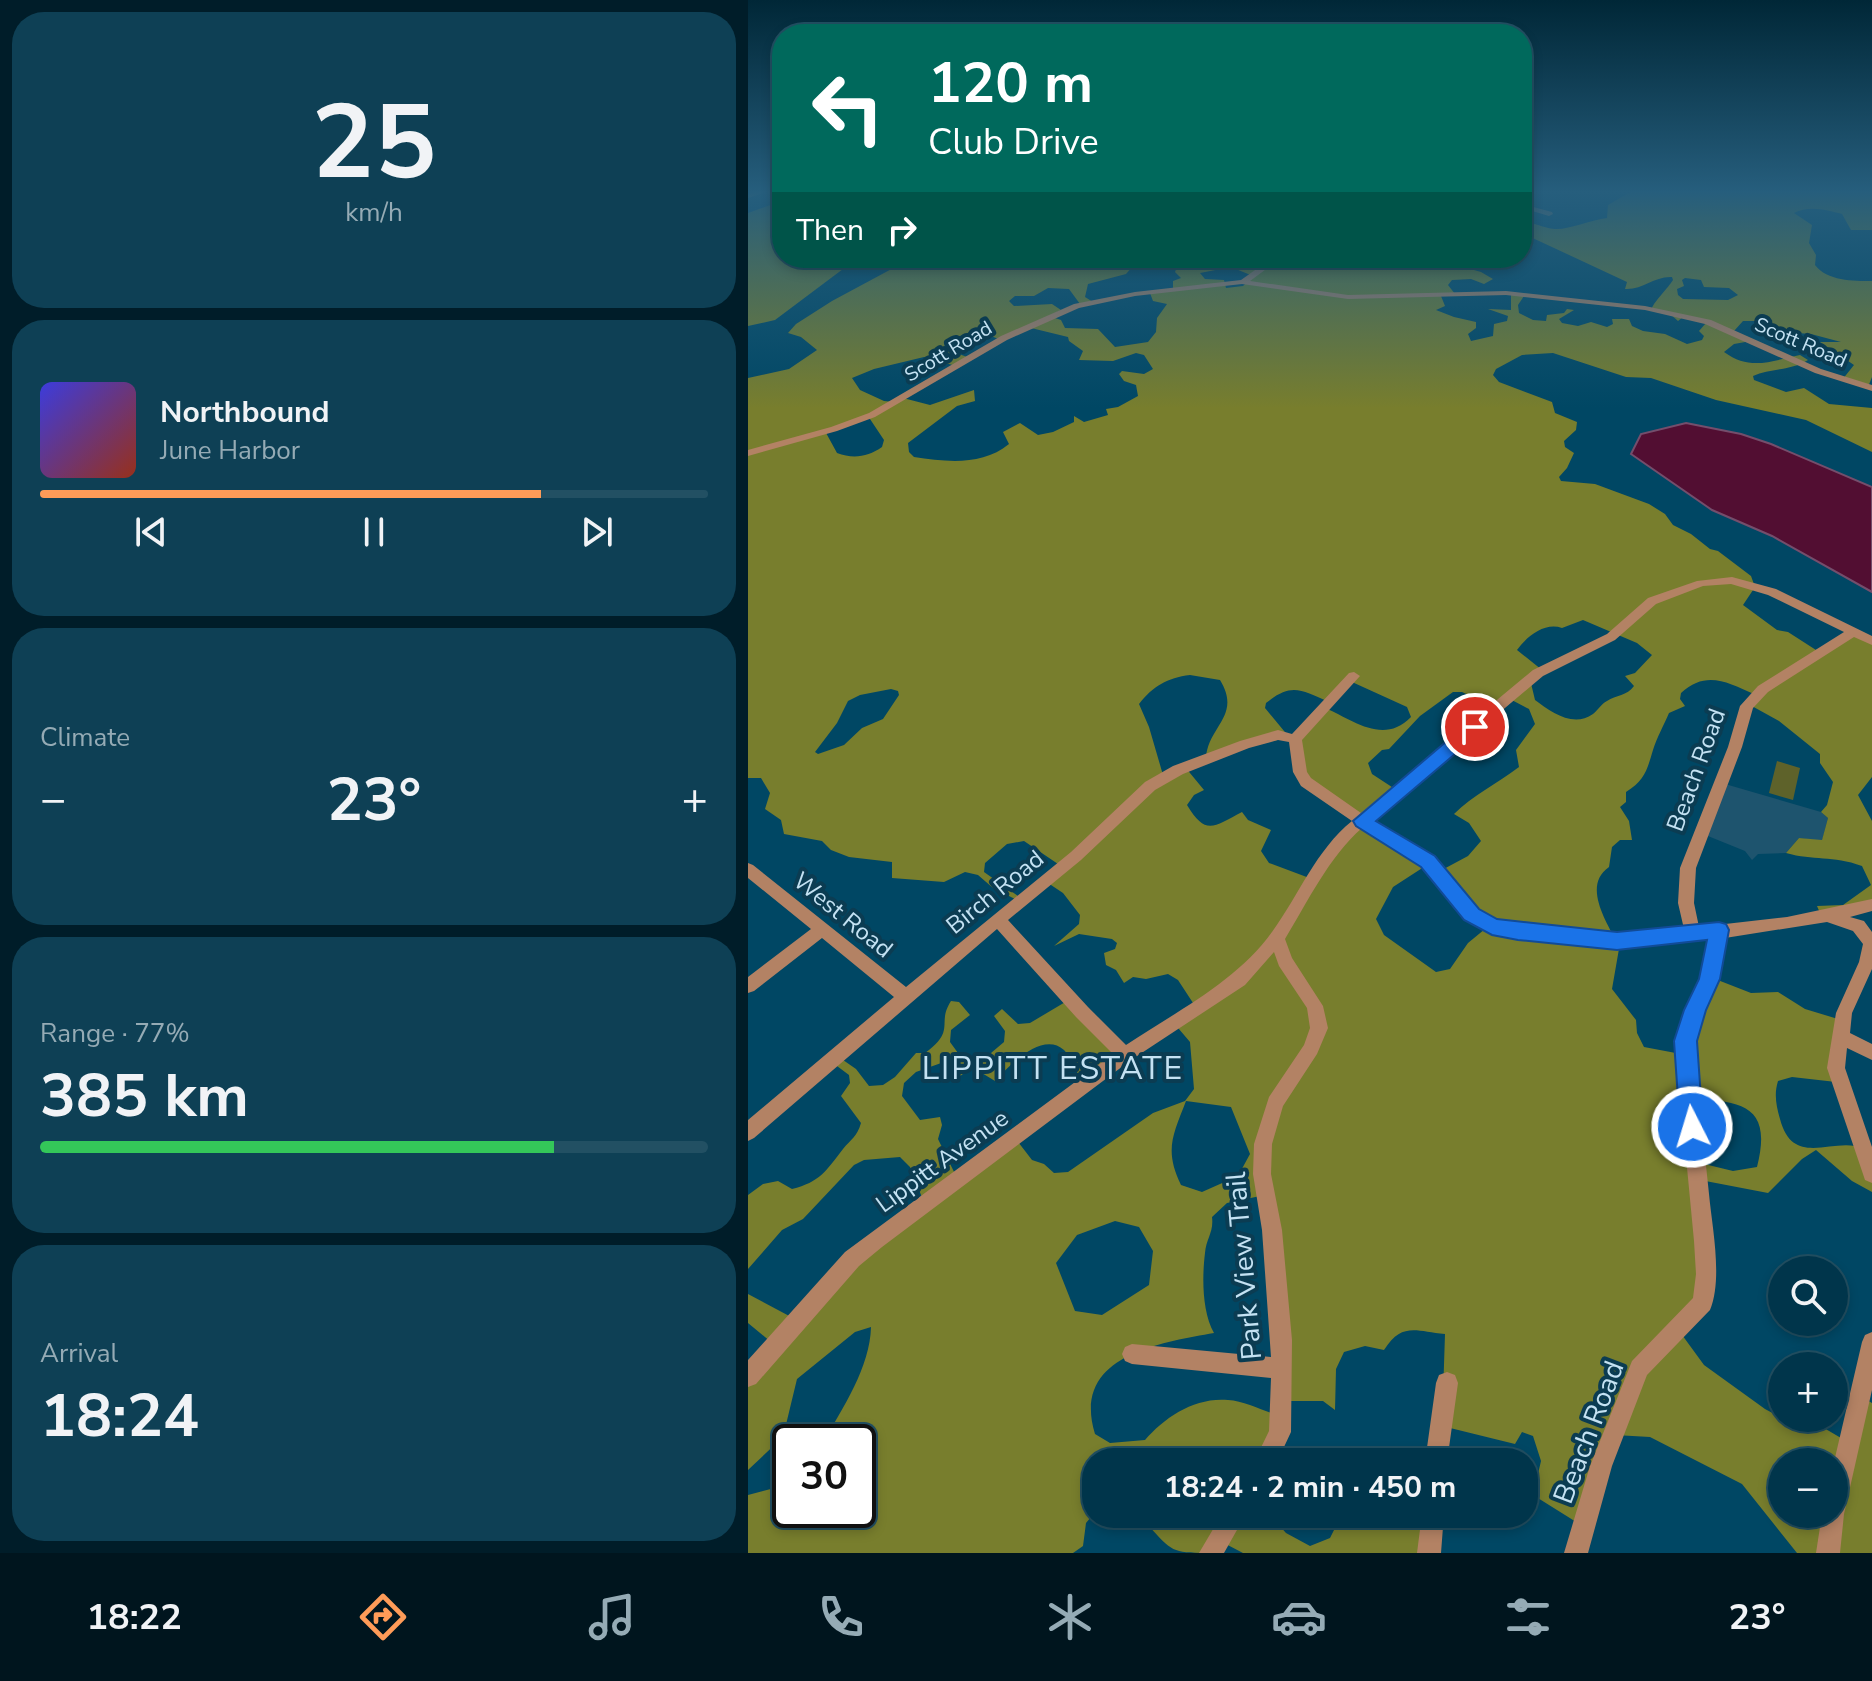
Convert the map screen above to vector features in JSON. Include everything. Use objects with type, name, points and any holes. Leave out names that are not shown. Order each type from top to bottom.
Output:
[{"type":"street","points":[[1242,282],[1262,268]]},
{"type":"street","name":"Scott Road","points":[[748,453],[872,415],[1004,338],[1077,306],[1135,294],[1242,282],[1357,297],[1506,293],[1645,308],[1708,322],[1818,371],[1872,388]]},
{"type":"street","name":"Lippitt Avenue","points":[[748,1376],[852,1259],[1125,1055],[1239,980],[1277,938],[1338,842],[1538,673],[1611,637],[1639,609],[1666,595],[1715,581],[1748,583],[1872,641]]},
{"type":"street","name":"Beach Road","points":[[1693,934],[1686,903],[1688,868],[1735,747],[1747,706],[1763,689],[1854,631]]},
{"type":"street","points":[[1354,676],[1295,739],[1300,772],[1306,782],[1428,862],[1471,914],[1492,926],[1518,932],[1617,941],[1821,918],[1872,905]]},
{"type":"street","name":"Birch Road","points":[[748,1132],[1076,856],[1150,786],[1178,770],[1245,744],[1278,735],[1295,739]]},
{"type":"street","name":"West Road","points":[[748,869],[907,998]]},
{"type":"street","points":[[1821,918],[1847,921],[1872,941],[1867,962],[1844,1013],[1836,1068],[1872,1174]]},
{"type":"street","points":[[998,919],[1125,1055]]},
{"type":"street","points":[[748,986],[822,929]]},
{"type":"street","name":"Beach Road","points":[[1576,1553],[1601,1466],[1639,1368],[1703,1303],[1706,1274],[1704,1241],[1685,1052],[1689,1028],[1709,979],[1719,930]]},
{"type":"street","name":"Park View Trail","points":[[1272,1448],[1280,1432],[1282,1369],[1272,1230],[1262,1174],[1263,1144],[1275,1103],[1311,1049],[1319,1028],[1315,1006],[1285,961],[1277,938]]},
{"type":"street","points":[[1839,1036],[1872,1052]]},
{"type":"street","points":[[1848,1449],[1872,1342]]},
{"type":"street","points":[[1132,1354],[1282,1369]]},
{"type":"street","points":[[1438,1448],[1447,1383]]},
{"type":"street","points":[[1211,1553],[1226,1528]]},
{"type":"street","points":[[1429,1553],[1432,1528]]},
{"type":"street","points":[[1828,1553],[1832,1528]]},
{"type":"shaded area","points":[[1686,423],[1741,434],[1771,444],[1872,487],[1872,592],[1772,536],[1712,510],[1631,454],[1641,434]]},
{"type":"shaded area","points":[[1725,784],[1821,812],[1828,818],[1822,841],[1799,838],[1786,853],[1758,854],[1752,860],[1745,851],[1703,834]]},
{"type":"green space","points":[[748,263],[772,263],[772,268],[845,268],[775,320],[748,326]]},
{"type":"green space","points":[[1587,263],[1815,263],[1826,274],[1841,279],[1872,281],[1872,377],[1868,387],[1842,380],[1854,365],[1820,342],[1841,342],[1811,334],[1784,332],[1765,321],[1743,321],[1734,331],[1751,341],[1734,344],[1724,352],[1752,363],[1800,355],[1808,360],[1760,373],[1753,376],[1754,380],[1786,392],[1804,388],[1829,404],[1872,408],[1872,452],[1806,420],[1716,400],[1651,378],[1626,377],[1553,353],[1522,355],[1496,369],[1493,375],[1499,382],[1552,402],[1555,413],[1577,422],[1576,430],[1564,441],[1565,447],[1574,453],[1559,477],[1561,481],[1595,484],[1649,504],[1665,514],[1673,525],[1718,551],[1751,576],[1755,587],[1743,605],[1777,630],[1788,632],[1816,650],[1852,633],[1872,640],[1872,777],[1858,795],[1872,821],[1872,903],[1820,913],[1817,906],[1843,905],[1871,885],[1862,866],[1786,853],[1799,838],[1822,840],[1828,818],[1821,812],[1827,805],[1833,782],[1820,763],[1820,754],[1779,721],[1750,705],[1754,694],[1717,680],[1690,686],[1681,693],[1680,699],[1685,706],[1669,713],[1644,774],[1626,792],[1626,802],[1620,807],[1629,821],[1632,840],[1620,840],[1612,847],[1609,867],[1601,874],[1597,893],[1607,923],[1620,943],[1612,989],[1636,1020],[1637,1033],[1644,1047],[1681,1054],[1710,977],[1751,993],[1778,992],[1805,1009],[1838,1019],[1836,1082],[1792,1077],[1778,1081],[1777,1109],[1793,1142],[1812,1148],[1855,1146],[1872,1154],[1872,1192],[1852,1181],[1816,1150],[1802,1159],[1768,1193],[1695,1179],[1700,1297],[1677,1328],[1704,1365],[1768,1411],[1768,1432],[1831,1432],[1841,1438],[1843,1432],[1848,1432],[1848,1414],[1854,1393],[1872,1403],[1872,1553],[1797,1553],[1777,1528],[1848,1528],[1848,1448],[1768,1448],[1768,1517],[1742,1484],[1650,1437],[1615,1435],[1581,1525],[1538,1498],[1541,1461],[1533,1436],[1522,1432],[1515,1444],[1442,1426],[1445,1334],[1410,1330],[1397,1335],[1384,1350],[1365,1346],[1344,1352],[1336,1369],[1335,1410],[1323,1401],[1282,1401],[1265,1195],[1227,1203],[1212,1217],[1203,1283],[1207,1315],[1214,1333],[1168,1342],[1124,1358],[1107,1370],[1096,1387],[1091,1408],[1095,1434],[1110,1443],[1145,1440],[1171,1416],[1193,1405],[1216,1400],[1246,1404],[1277,1415],[1267,1448],[1082,1448],[1082,1528],[1085,1528],[1083,1546],[1073,1553],[748,1553],[748,1495],[772,1489],[772,1528],[876,1528],[876,1424],[834,1424],[861,1372],[871,1327],[855,1332],[797,1379],[786,1424],[772,1424],[772,1447],[748,1470],[748,1371],[771,1342],[748,1323],[748,1294],[793,1318],[923,1200],[910,1167],[900,1157],[864,1160],[854,1165],[803,1219],[782,1230],[748,1269],[748,1195],[763,1184],[778,1181],[792,1189],[816,1179],[856,1135],[861,1123],[841,1096],[850,1083],[849,1075],[829,1060],[833,1053],[856,1069],[869,1086],[883,1085],[895,1077],[916,1053],[925,1053],[935,1045],[943,1033],[951,1001],[959,1002],[970,1015],[951,1030],[950,1042],[958,1053],[970,1060],[991,1053],[1004,1042],[1005,1031],[994,1016],[1002,1009],[1018,1024],[1030,1023],[1067,1001],[1118,1057],[1084,1082],[1064,1050],[1046,1044],[1026,1053],[995,1081],[972,1067],[959,1077],[953,1067],[944,1062],[916,1072],[904,1083],[902,1096],[920,1120],[940,1117],[942,1125],[938,1139],[956,1176],[1015,1138],[1032,1160],[1044,1164],[1054,1173],[1068,1172],[1153,1113],[1185,1101],[1194,1089],[1190,1042],[1173,1022],[1195,1006],[1178,980],[1168,974],[1146,979],[1133,977],[1124,983],[1116,970],[1106,965],[1104,953],[1115,949],[1117,943],[1112,939],[1079,934],[1054,946],[1079,924],[1080,915],[1063,893],[1042,879],[1058,864],[1024,841],[1007,844],[985,863],[984,872],[1018,896],[1015,899],[993,888],[978,875],[965,872],[944,882],[892,878],[892,862],[849,857],[831,850],[822,841],[784,834],[781,820],[765,809],[770,793],[761,778],[748,778],[748,378],[789,369],[817,350],[801,337],[788,333],[796,324],[832,301],[893,268],[1131,268],[1126,274],[1088,284],[1085,297],[1093,302],[1080,304],[1069,289],[1048,288],[1034,296],[1015,296],[1009,301],[1014,306],[1052,304],[1061,310],[1049,316],[1061,320],[1065,328],[1098,329],[1115,347],[1148,342],[1156,332],[1157,318],[1167,304],[1153,301],[1150,293],[1173,290],[1173,281],[1181,278],[1175,272],[1177,268],[1226,268],[1200,273],[1205,279],[1224,280],[1226,288],[1243,286],[1253,276],[1233,268],[1467,268],[1493,279],[1484,284],[1471,279],[1452,280],[1448,285],[1455,294],[1441,296],[1445,306],[1436,310],[1476,322],[1476,328],[1468,334],[1471,341],[1493,336],[1494,324],[1507,321],[1508,316],[1488,309],[1511,310],[1511,294],[1524,296],[1518,305],[1519,313],[1533,320],[1546,321],[1547,315],[1564,313],[1567,309],[1574,310],[1559,319],[1562,323],[1578,326],[1591,322],[1607,327],[1613,324],[1612,319],[1629,319],[1632,326],[1643,331],[1665,334],[1687,344],[1702,340],[1704,336],[1699,331],[1706,323],[1684,316],[1678,321],[1669,313],[1652,308],[1673,280],[1672,277],[1625,289],[1627,282]],"holes":[[[1682,280],[1701,280],[1704,287],[1729,288],[1738,295],[1728,300],[1683,299],[1677,289],[1684,286]],[[1027,327],[1068,337],[1083,351],[1079,360],[1113,361],[1136,353],[1144,355],[1153,369],[1144,374],[1122,371],[1119,374],[1124,381],[1136,385],[1138,396],[1118,407],[1106,409],[1108,415],[1084,422],[1074,416],[1074,422],[1038,435],[1020,423],[1003,432],[1009,444],[999,451],[964,461],[914,457],[909,452],[908,443],[957,406],[975,401],[974,390],[930,405],[903,398],[894,402],[860,390],[852,378],[874,369],[924,357],[956,366],[970,358],[945,349],[944,342],[976,330],[1001,340]],[[868,416],[884,440],[882,447],[866,455],[837,453],[825,431]],[[1583,620],[1637,643],[1652,655],[1635,673],[1625,676],[1634,686],[1628,692],[1605,702],[1585,718],[1562,717],[1535,700],[1530,679],[1542,670],[1517,650],[1531,635],[1543,629],[1562,628]],[[1190,675],[1220,680],[1226,692],[1226,712],[1212,737],[1206,758],[1289,737],[1265,708],[1266,703],[1275,696],[1290,690],[1329,702],[1352,682],[1407,707],[1411,717],[1400,725],[1379,730],[1325,708],[1295,748],[1311,792],[1360,822],[1312,879],[1269,863],[1261,851],[1271,830],[1248,820],[1242,812],[1217,825],[1205,825],[1200,821],[1187,805],[1194,795],[1204,790],[1185,767],[1163,775],[1139,704],[1167,681]],[[891,689],[898,691],[899,695],[883,719],[862,728],[844,745],[818,754],[815,752],[837,723],[848,701],[860,695]],[[1453,692],[1462,692],[1494,707],[1508,698],[1529,709],[1535,724],[1516,750],[1519,767],[1454,814],[1469,823],[1481,841],[1468,856],[1440,871],[1485,929],[1468,943],[1450,969],[1436,972],[1384,935],[1376,919],[1393,887],[1430,863],[1363,820],[1398,791],[1372,774],[1368,763],[1382,750],[1389,749],[1420,716]],[[1690,1098],[1724,1102],[1749,1110],[1760,1130],[1757,1167],[1733,1171],[1696,1162]],[[1186,1101],[1231,1107],[1250,1154],[1238,1176],[1202,1192],[1181,1185],[1173,1162],[1172,1143]],[[1115,1221],[1139,1227],[1153,1251],[1149,1285],[1102,1315],[1075,1311],[1056,1263],[1077,1235]]]},
{"type":"green space","points":[[1777,761],[1800,768],[1793,800],[1769,793]]},
{"type":"green space","points":[[1151,1528],[1282,1528],[1310,1546],[1330,1538],[1335,1528],[1431,1528],[1430,1553],[1243,1553],[1220,1541],[1206,1553],[1186,1552],[1168,1546]]},
{"type":"district","name":"LIPPITT ESTATE","points":[[1053,1068]]},
{"type":"route","points":[[1475,727],[1362,821],[1438,870],[1471,914],[1492,926],[1518,932],[1617,941],[1719,930],[1709,979],[1686,1041],[1692,1127]]}]
